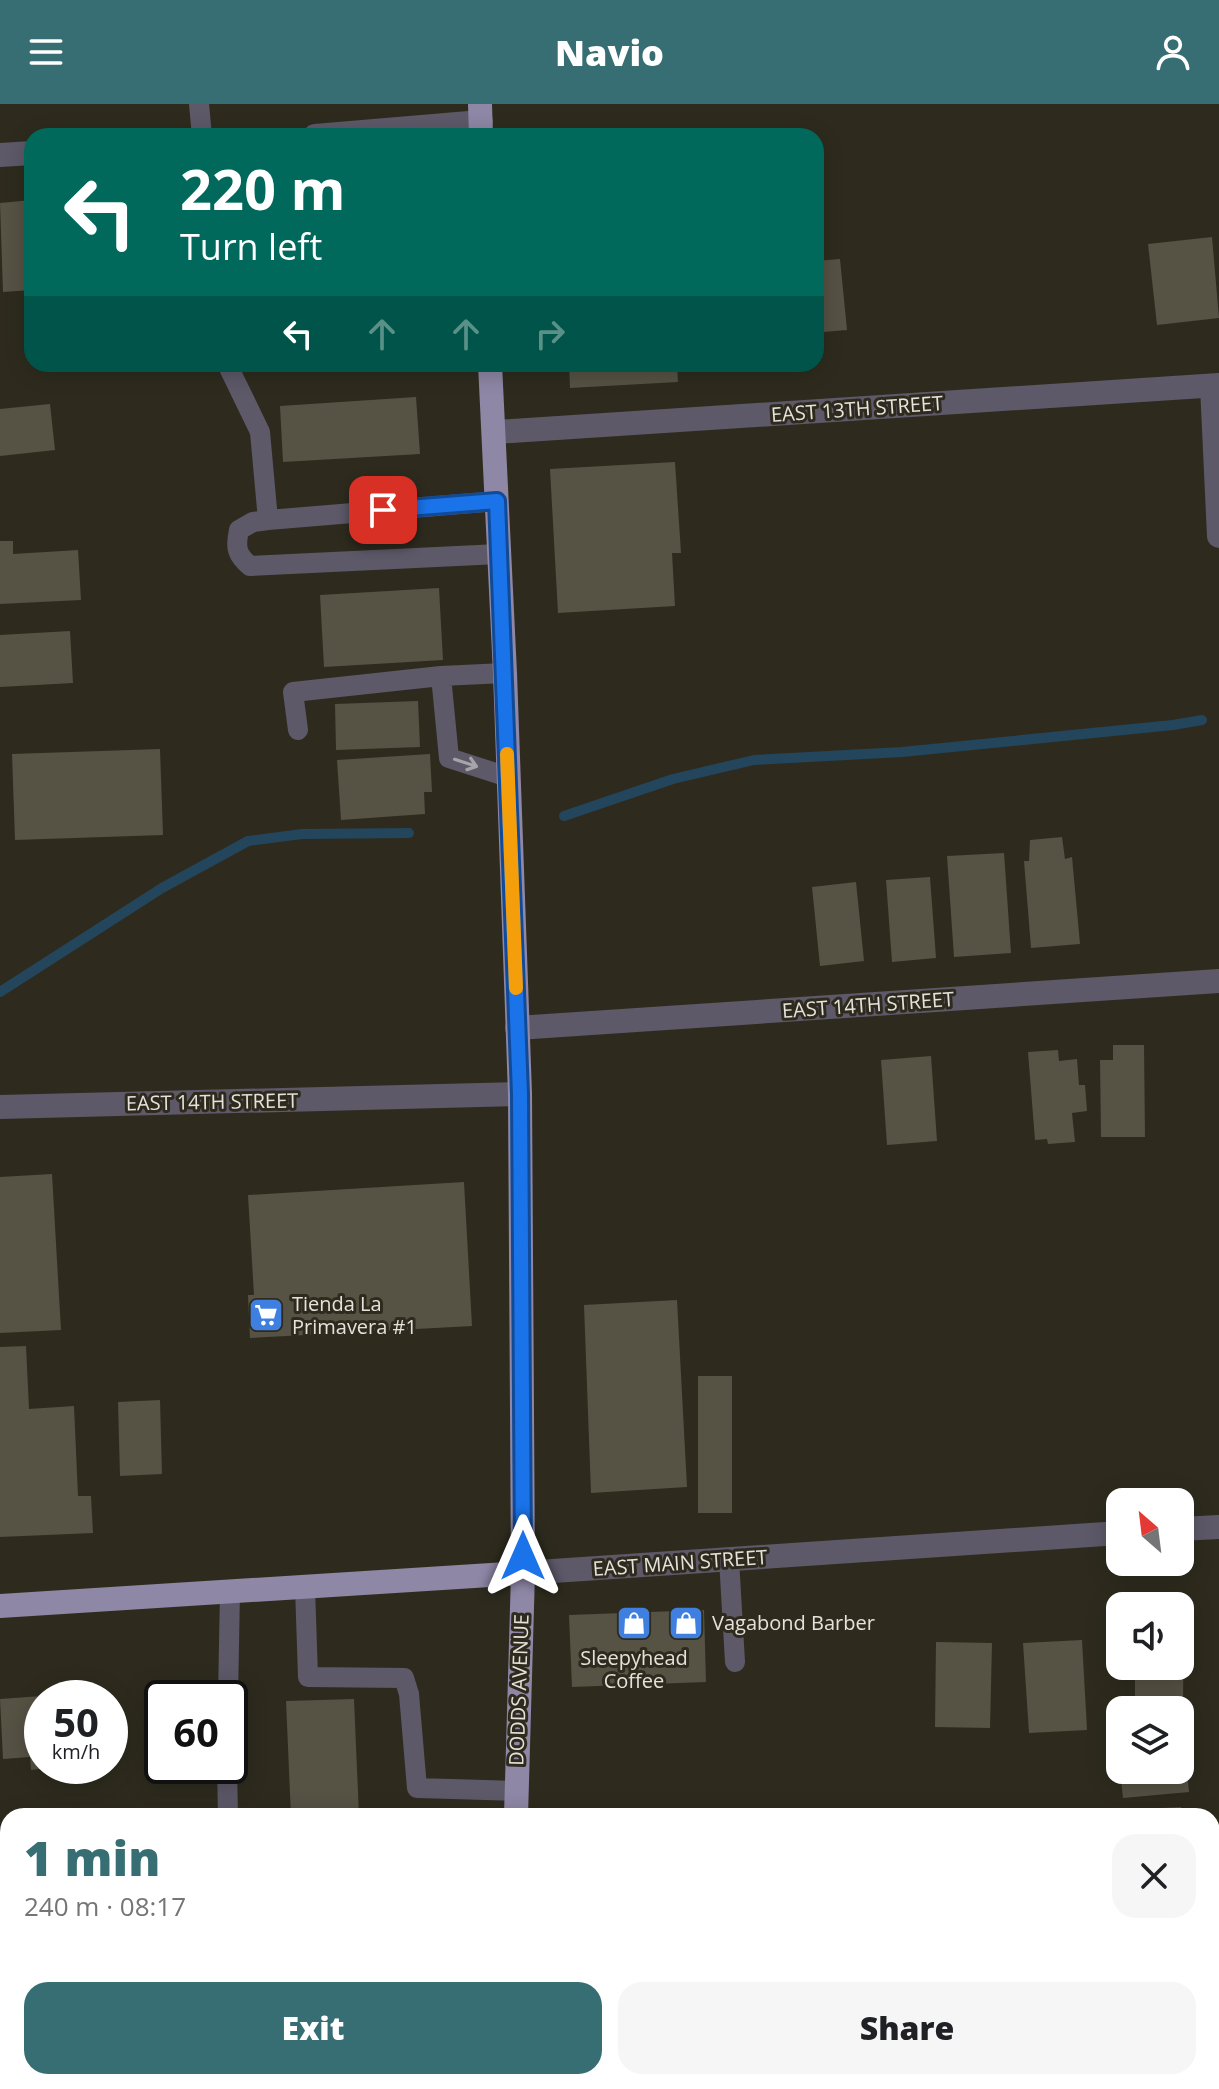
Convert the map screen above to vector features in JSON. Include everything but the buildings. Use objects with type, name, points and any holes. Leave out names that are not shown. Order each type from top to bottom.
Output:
[{"type":"main road","name":"DODDS AVENUE","points":[[491,372],[520,1094],[523,1573],[516,1808]]},
{"type":"main road","name":"EAST MAIN STREET","points":[[0,1606],[523,1573]]},
{"type":"street","points":[[409,128],[481,121]]},
{"type":"street","points":[[0,155],[24,154]]},
{"type":"street","points":[[1215,386],[1219,536]]},
{"type":"street","name":"EAST 13TH STREET","points":[[495,432],[1215,386]]},
{"type":"street","name":"EAST 14TH STREET","points":[[517,1028],[1219,981]]},
{"type":"street","name":"EAST 14TH STREET","points":[[0,1107],[520,1094]]},
{"type":"street","points":[[1194,1528],[1219,1527]]},
{"type":"street","name":"EAST MAIN STREET","points":[[523,1573],[1106,1534]]},
{"type":"lane","points":[[199,104],[201,128]]},
{"type":"lane","points":[[231,372],[260,432],[268,520]]},
{"type":"lane","points":[[497,501],[253,522],[239,530],[236,544],[238,556],[250,566],[499,554]]},
{"type":"lane","points":[[298,730],[293,692],[441,676],[505,673]]},
{"type":"lane","points":[[441,676],[449,758],[508,777]]},
{"type":"lane","points":[[729,1559],[735,1662]]},
{"type":"lane","points":[[305,1587],[308,1677],[404,1678],[409,1694],[417,1788],[517,1791]]},
{"type":"lane","points":[[228,1680],[230,1592]]},
{"type":"lane","points":[[227,1784],[228,1808]]},
{"type":"waterway","points":[[564,816],[673,779],[754,760],[902,752],[1202,720]]},
{"type":"waterway","points":[[0,992],[162,888],[248,841],[302,834],[409,833]]},
{"type":"slow traffic","points":[[507,754],[516,988]]},
{"type":"place","name":"Tienda La Primavera #1","points":[[266,1315]]},
{"type":"place","name":"Sleepyhead Coffee","points":[[634,1623]]},
{"type":"place","name":"Vagabond Barber","points":[[686,1623]]},
{"type":"route","points":[[383,510],[497,501],[520,1094],[523,1556]]}]
